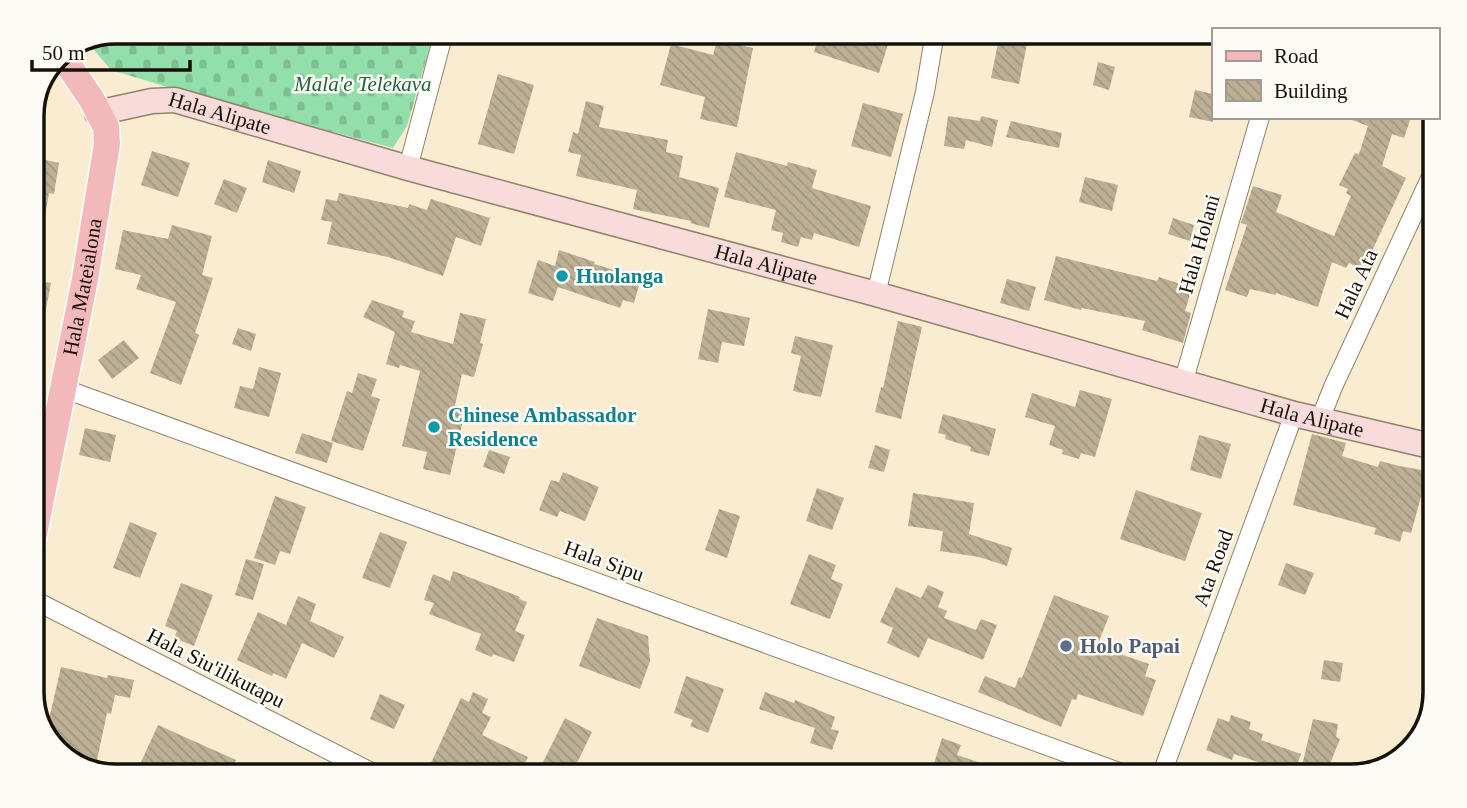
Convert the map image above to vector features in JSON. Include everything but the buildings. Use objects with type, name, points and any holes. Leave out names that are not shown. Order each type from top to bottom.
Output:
[{"type":"main road","name":"Hala Mateialona","points":[[44,482],[106,162],[106,128],[92,100],[67,63]]},
{"type":"street","points":[[408,168],[441,44]]},
{"type":"street","points":[[877,294],[925,92],[933,44]]},
{"type":"street","name":"Hala Alipate","points":[[97,113],[152,101],[175,100],[408,168],[877,294],[1294,414],[1423,444]]},
{"type":"street","name":"Hala Holani","points":[[1182,383],[1259,119]]},
{"type":"street","name":"Hala Ata","points":[[1320,420],[1423,194]]},
{"type":"street","name":"Hala Sipu","points":[[62,388],[1097,764]]},
{"type":"street","name":"Ata Road","points":[[1165,764],[1294,414]]},
{"type":"street","name":"Hala Siu'ilikutapu","points":[[44,605],[355,764]]},
{"type":"green space","name":"Mala'e Telekava","points":[[116,44],[431,44],[407,126],[393,148],[111,70],[92,48]]},
{"type":"place","name":"Huolanga","points":[[562,276]]},
{"type":"place","name":"Chinese Ambassador Residence","points":[[434,427]]},
{"type":"place","name":"Holo Papai","points":[[1066,646]]}]
